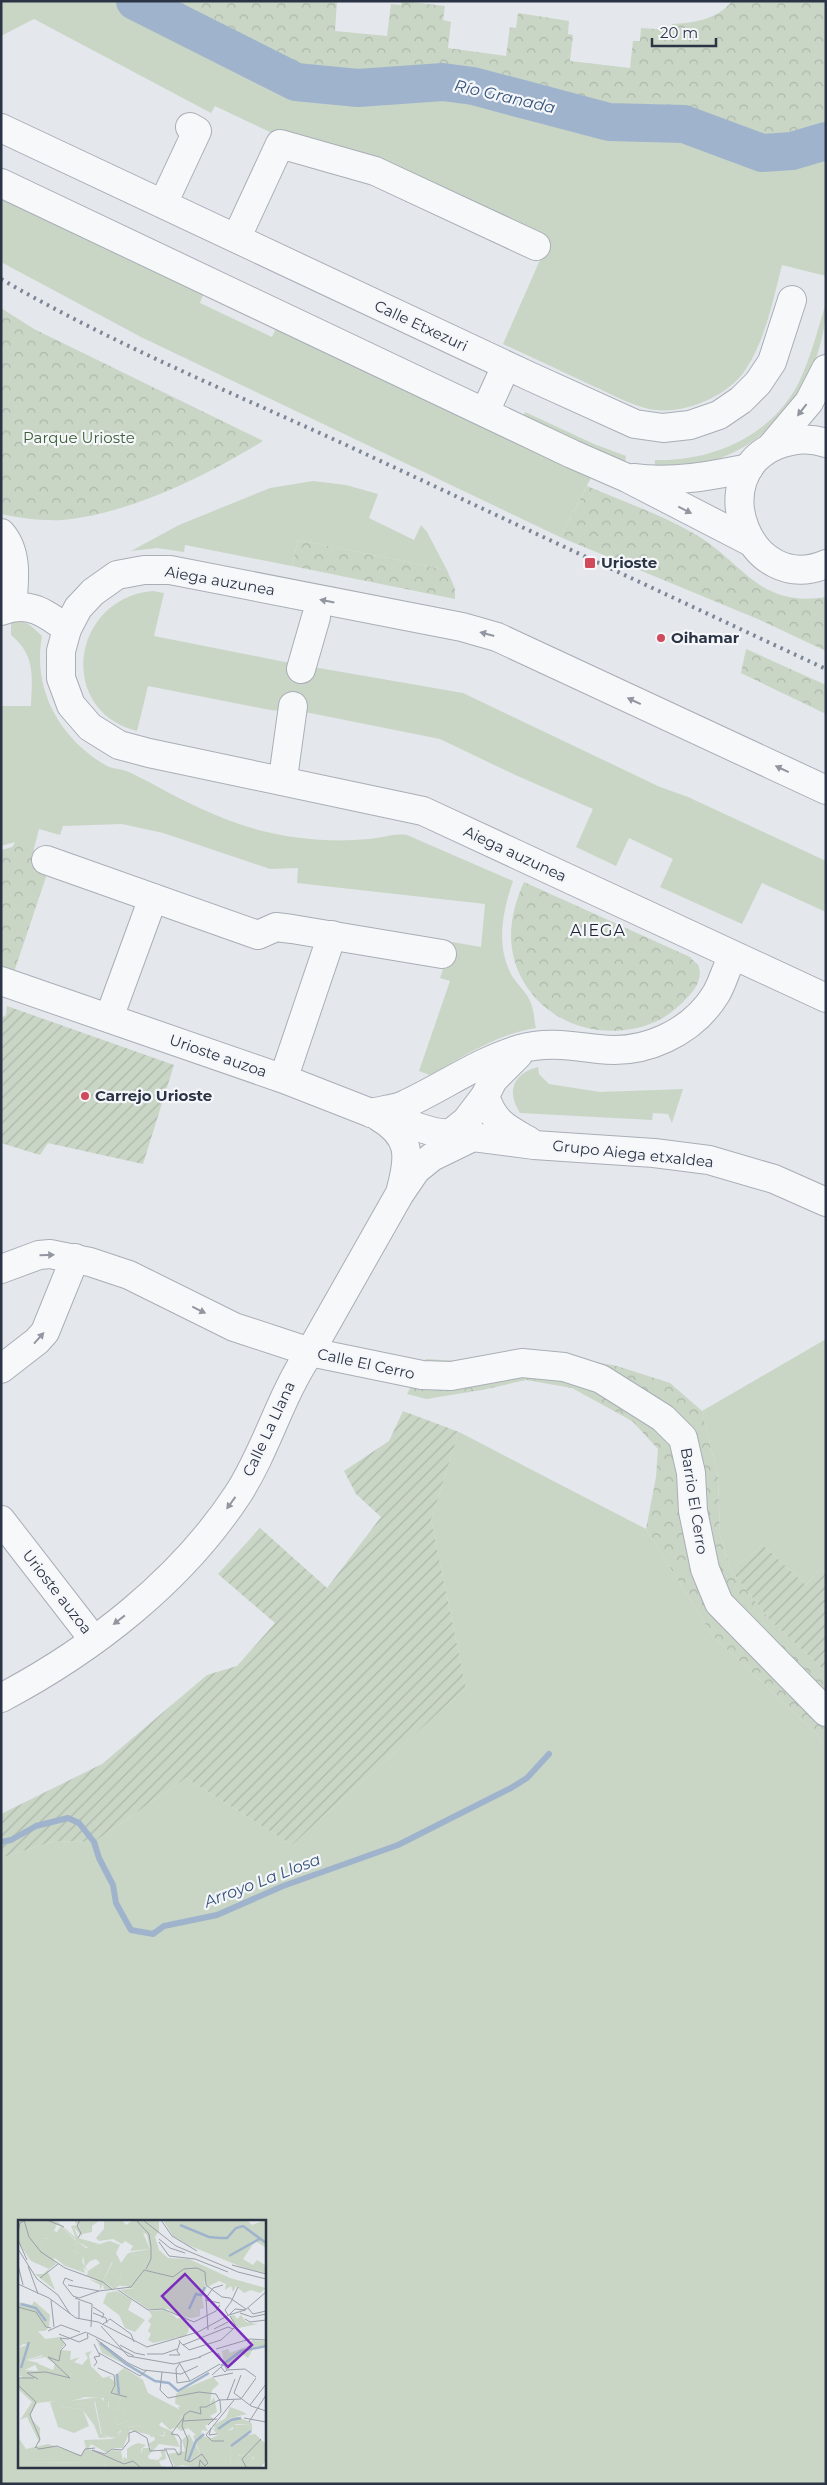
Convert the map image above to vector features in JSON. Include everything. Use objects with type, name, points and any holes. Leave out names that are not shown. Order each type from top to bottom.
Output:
[{"type":"street","points":[[169,191],[197,131],[190,127]]},
{"type":"street","name":"Calle Etxezuri","points":[[1,128],[506,366],[635,424],[662,428],[690,425],[719,416],[732,407],[758,383],[778,348],[792,300]]},
{"type":"street","points":[[242,226],[280,144],[375,170],[536,246]]},
{"type":"street","points":[[1,184],[627,478],[749,542],[763,555],[780,565],[796,570],[824,566]]},
{"type":"street","points":[[485,412],[506,366]]},
{"type":"street","points":[[772,448],[809,402],[826,369]]},
{"type":"street","points":[[749,542],[739,507],[741,487],[749,468],[757,458],[772,448],[800,439],[817,440],[826,443]]},
{"type":"street","points":[[627,478],[652,480],[685,479],[749,468]]},
{"type":"street","points":[[1,533],[11,554],[15,571],[7,609],[30,606],[50,617],[67,630]]},
{"type":"street","name":"Aiega auzunea","points":[[826,790],[497,636],[462,627],[170,570],[144,570],[117,575],[93,592],[78,608],[67,630],[61,651],[61,678],[71,705],[90,727],[120,745],[282,783],[423,812],[826,998]]},
{"type":"street","points":[[301,669],[316,617]]},
{"type":"street","points":[[284,771],[293,706]]},
{"type":"street","points":[[46,860],[258,935],[276,927],[442,954]]},
{"type":"street","points":[[109,1018],[153,898]]},
{"type":"street","points":[[288,1065],[332,935]]},
{"type":"street","points":[[371,1113],[403,1106],[450,1080],[500,1056],[522,1048],[544,1044],[605,1050],[631,1049],[670,1037],[701,1012],[716,994],[733,956]]},
{"type":"street","name":"Urioste auzoa","points":[[1,982],[109,1018],[371,1113],[408,1124],[442,1145]]},
{"type":"street","points":[[399,1195],[466,1120],[485,1096],[493,1080],[507,1064],[522,1052],[544,1044]]},
{"type":"street","points":[[442,1145],[439,1099],[450,1080]]},
{"type":"street","points":[[485,1096],[492,1113],[501,1125],[534,1144]]},
{"type":"street","points":[[371,1113],[396,1128],[403,1140],[407,1163],[399,1195]]},
{"type":"street","name":"Grupo Aiega etxaldea","points":[[442,1145],[534,1144],[654,1153],[710,1160],[774,1179],[826,1202]]},
{"type":"street","name":"Calle La Llana","points":[[1,1698],[42,1676],[94,1640],[186,1560],[214,1526],[238,1494],[260,1456],[294,1374],[310,1352],[399,1195]]},
{"type":"street","points":[[1,1269],[38,1255],[50,1254],[75,1258],[128,1275],[234,1327],[310,1352]]},
{"type":"street","points":[[1,1368],[37,1342],[45,1332],[75,1258]]},
{"type":"street","name":"Calle El Cerro","points":[[310,1352],[422,1375]]},
{"type":"street","name":"Barrio El Cerro","points":[[422,1375],[451,1376],[522,1363],[564,1367],[601,1379],[663,1418],[683,1438],[691,1473],[693,1511],[705,1569],[719,1603],[826,1712]]},
{"type":"street","name":"Urioste auzoa","points":[[1,1520],[94,1640]]},
{"type":"green space","points":[[1,1],[119,1],[294,90],[358,96],[441,90],[472,94],[611,129],[685,131],[762,159],[793,158],[826,148],[826,276],[782,265],[759,345],[746,369],[738,379],[716,396],[689,407],[676,410],[662,410],[642,407],[620,399],[503,344],[547,244],[274,134],[215,106],[211,113],[34,19],[1,36]]},
{"type":"green space","points":[[136,1],[337,1],[335,31],[387,36],[391,4],[401,5],[401,1],[445,6],[443,20],[451,22],[448,48],[506,56],[510,27],[516,28],[518,13],[569,21],[568,34],[573,35],[570,61],[630,68],[633,41],[640,41],[641,28],[671,30],[672,24],[688,23],[712,16],[732,1],[826,1],[826,141],[792,151],[762,153],[684,124],[609,122],[473,86],[443,82],[358,88],[296,82]]},
{"type":"green space","points":[[1,197],[204,292],[200,303],[272,337],[277,326],[592,476],[560,537],[141,337],[1,262]]},
{"type":"green space","points":[[826,302],[824,328],[817,354],[807,379],[793,402],[776,422],[756,439],[733,453],[701,464],[655,467],[655,460],[698,456],[738,442],[757,431],[773,417],[787,401],[799,382],[811,353]]},
{"type":"green space","name":"Parque Urioste","points":[[1,308],[34,329],[263,441],[192,480],[140,502],[114,510],[62,520],[31,519],[1,514]]},
{"type":"green space","points":[[525,412],[594,444],[626,456],[625,462],[608,457],[523,417]]},
{"type":"green space","points":[[313,481],[346,485],[378,494],[369,518],[414,540],[421,525],[427,532],[447,570],[298,540],[292,566],[185,545],[184,552],[157,548],[131,551],[179,525],[270,488]]},
{"type":"green space","points":[[587,486],[654,514],[693,533],[710,544],[752,580],[767,589],[783,596],[803,599],[826,597],[826,651],[760,620],[560,537]]},
{"type":"green space","points":[[298,540],[447,570],[455,589],[455,599],[292,566]]},
{"type":"green space","points":[[153,591],[164,593],[154,636],[290,663],[463,693],[660,787],[688,797],[826,861],[826,912],[762,883],[742,924],[660,887],[673,859],[629,838],[616,866],[576,847],[593,809],[440,739],[310,713],[270,710],[148,686],[137,731],[111,720],[94,702],[85,680],[84,656],[91,633],[105,613],[125,598]]},
{"type":"green space","points":[[11,620],[25,622],[42,636],[41,675],[53,711],[63,727],[76,742],[90,755],[107,766],[129,772],[222,818],[261,831],[301,838],[327,840],[361,840],[407,835],[513,881],[506,903],[502,926],[503,950],[510,972],[531,1004],[536,1028],[494,1040],[430,1075],[419,1071],[450,981],[440,978],[452,942],[481,947],[485,904],[297,883],[298,868],[270,869],[163,833],[122,824],[63,826],[60,835],[39,829],[31,860],[3,866],[15,842],[1,846],[1,706],[31,706],[32,685],[29,659],[19,643],[11,635]]},
{"type":"green space","points":[[746,649],[826,685],[826,714],[741,673]]},
{"type":"green space","points":[[16,846],[29,847],[51,862],[10,984],[1,980],[1,850]]},
{"type":"green space","points":[[524,882],[690,957],[700,970],[695,988],[668,1015],[655,1022],[636,1028],[617,1031],[598,1030],[579,1026],[561,1018],[546,1008],[532,994],[516,965],[511,941],[511,929],[515,905]]},
{"type":"green space","points":[[7,1006],[174,1065],[143,1164],[48,1143],[40,1155],[1,1143],[1,1018],[6,1015]]},
{"type":"green space","points":[[538,1067],[539,1074],[549,1084],[600,1092],[683,1089],[672,1123],[668,1114],[653,1113],[652,1120],[520,1113],[513,1098],[514,1084],[523,1074]]},
{"type":"green space","points":[[826,1339],[826,1562],[806,1585],[763,1545],[731,1570],[720,1535],[718,1477],[702,1411]]},
{"type":"green space","points":[[549,1353],[617,1366],[670,1383],[702,1411],[718,1477],[720,1535],[731,1570],[769,1619],[826,1672],[826,1749],[817,1734],[713,1636],[646,1529],[656,1477],[658,1449],[632,1421],[572,1388],[526,1380],[482,1390],[426,1399],[407,1394],[426,1359],[477,1362]]},
{"type":"green space","points":[[403,1411],[459,1432],[431,1520],[466,1688],[292,1845],[186,1778],[94,1842],[54,1841],[1,1858],[1,1814],[102,1764],[207,1675],[237,1666],[275,1623],[218,1574],[260,1528],[327,1588],[381,1517],[356,1494],[344,1471],[389,1441]]},
{"type":"green space","points":[[459,1432],[646,1529],[713,1636],[817,1734],[826,1749],[826,2484],[1,2484],[1,1858],[54,1841],[94,1842],[186,1778],[292,1845],[466,1688],[431,1520]]},
{"type":"green space","points":[[763,1545],[806,1585],[826,1562],[826,1672],[769,1619],[731,1570]]},
{"type":"waterway","name":"Río Granada","points":[[135,1],[296,82],[358,88],[443,82],[473,86],[609,122],[684,124],[762,153],[792,151],[826,141]]},
{"type":"waterway","name":"Arroyo La Llosa","points":[[1,1842],[11,1840],[36,1826],[68,1818],[79,1823],[94,1842],[99,1858],[113,1885],[116,1903],[131,1930],[153,1934],[164,1926],[217,1915],[283,1886],[398,1845],[511,1788],[527,1778],[549,1754]]},
{"type":"railway","points":[[1,279],[127,345],[826,669]]},
{"type":"place","name":"Urioste","points":[[590,563]]},
{"type":"place","name":"Oihamar","points":[[661,638]]},
{"type":"place","name":"Carrejo Urioste","points":[[85,1096]]},
{"type":"district","name":"AIEGA","points":[[598,930]]}]
